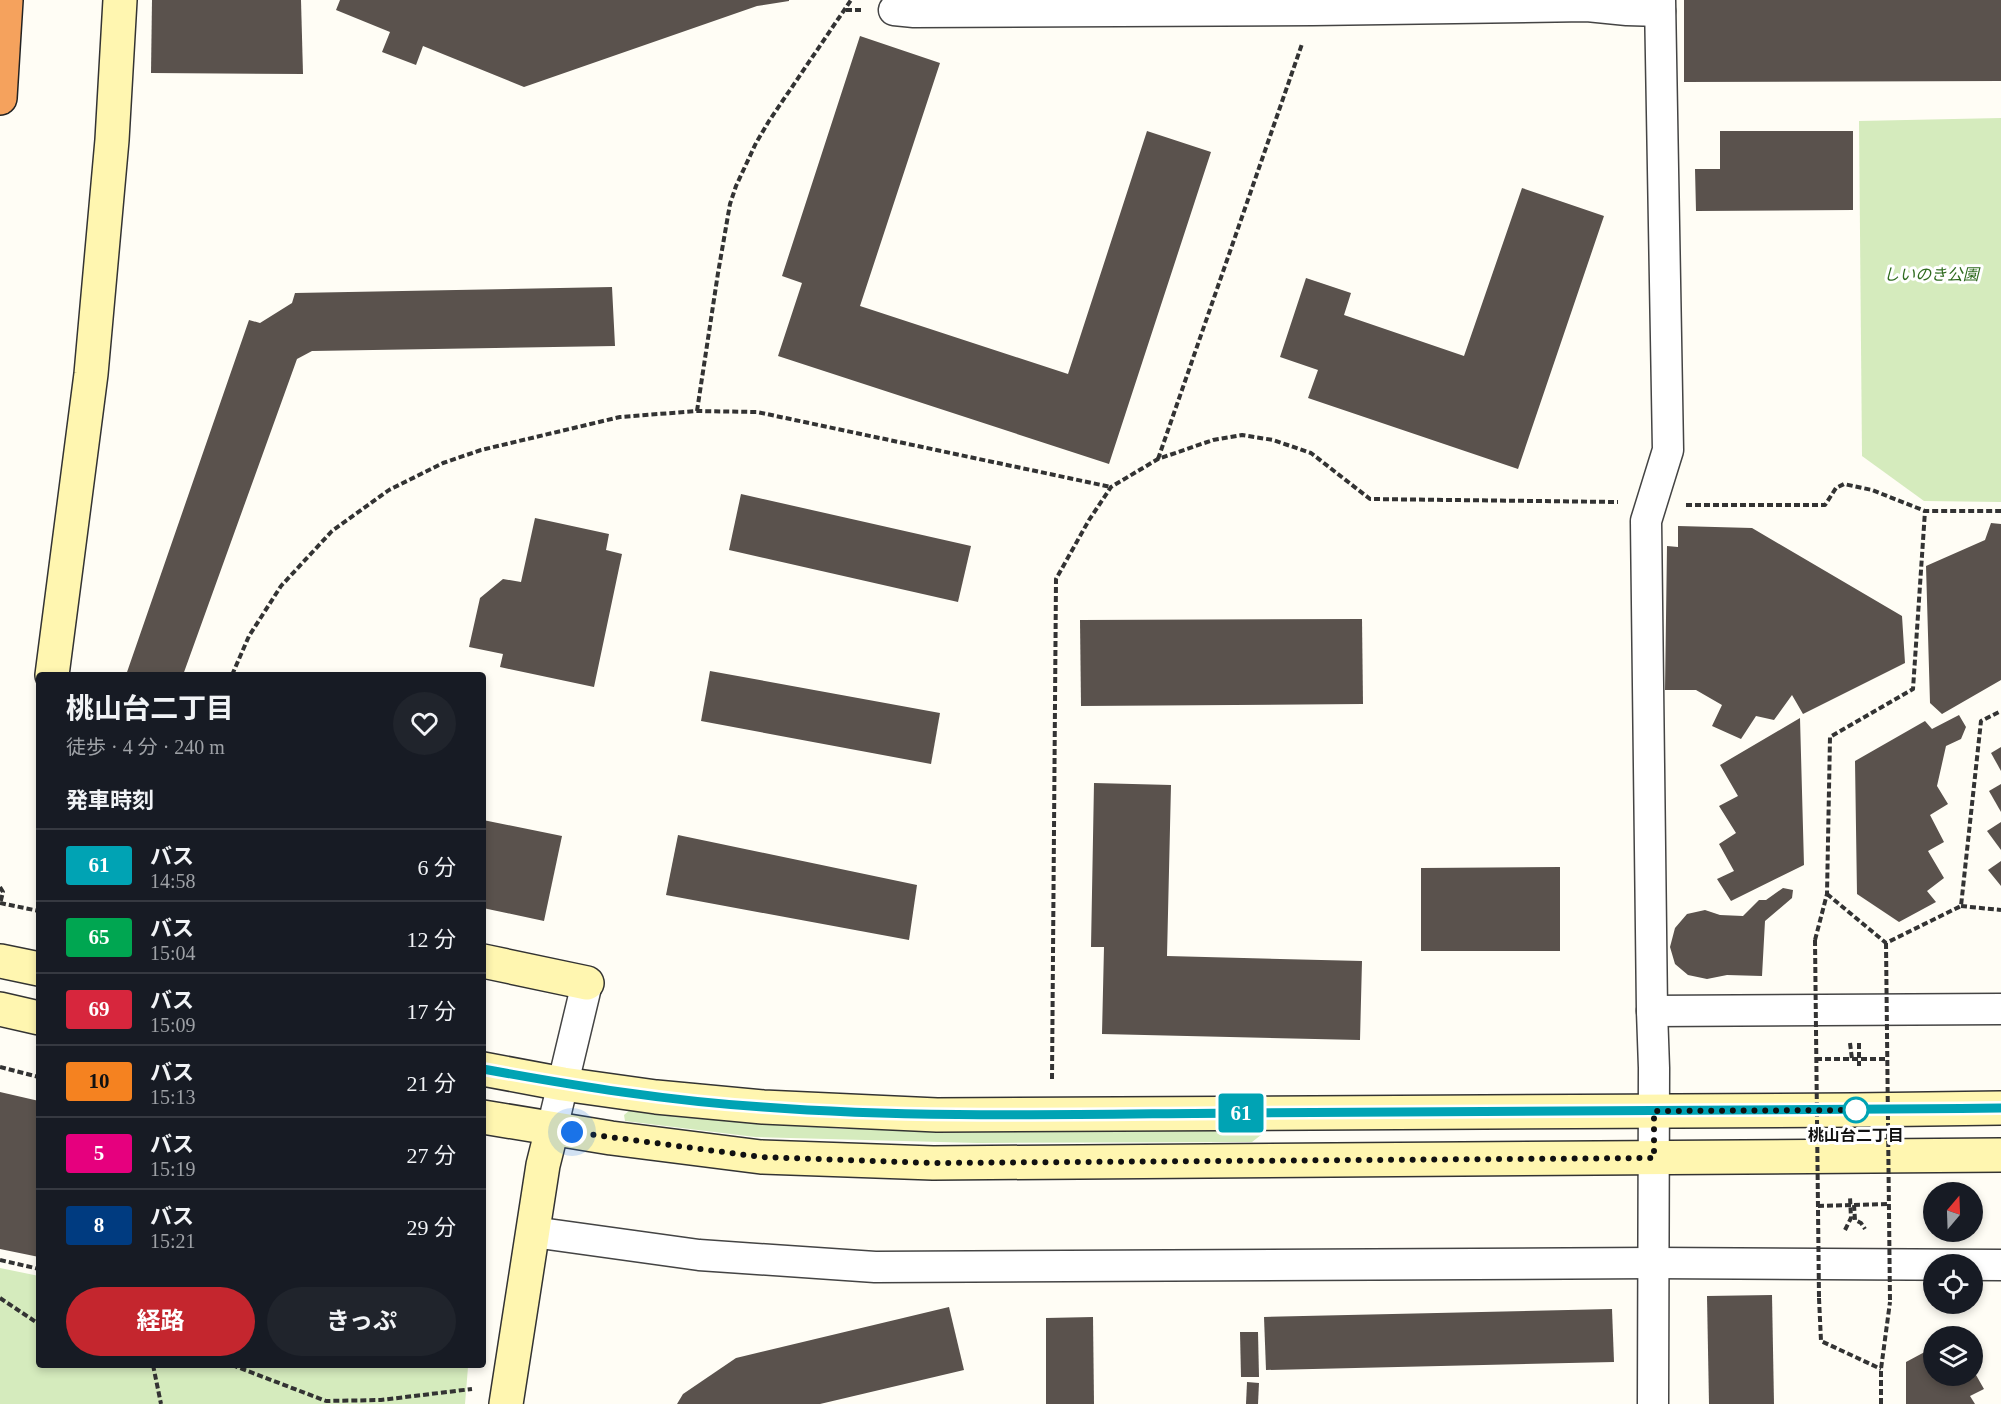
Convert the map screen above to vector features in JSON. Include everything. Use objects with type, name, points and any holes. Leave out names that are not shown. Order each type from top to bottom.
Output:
[{"type":"highway","points":[[0,98],[6,0]]},
{"type":"street","points":[[52,672],[91,374],[112,140],[120,0]]},
{"type":"street","points":[[894,10],[914,12],[1313,10],[1587,6],[1627,10],[1660,5],[1668,450],[1647,521],[1654,1111],[1653,1404]]},
{"type":"street","points":[[0,961],[36,968]]},
{"type":"street","points":[[486,962],[587,983],[543,1165],[506,1404]]},
{"type":"street","points":[[0,1009],[36,1017]]},
{"type":"street","points":[[1652,1011],[2001,1009]]},
{"type":"street","points":[[486,1070],[563,1084],[656,1097],[763,1107],[937,1115],[2001,1108]]},
{"type":"street","points":[[486,1118],[552,1129],[761,1157],[921,1163],[2001,1155]]},
{"type":"street","points":[[533,1233],[699,1255],[875,1267],[1653,1263],[2001,1264]]},
{"type":"path","points":[[698,411],[718,273],[730,204],[736,186],[769,121],[851,0]]},
{"type":"path","points":[[1158,459],[1313,10]]},
{"type":"path","points":[[233,672],[249,636],[281,586],[332,531],[389,490],[443,463],[481,450],[620,417],[698,411],[756,412],[1111,487]]},
{"type":"path","points":[[1052,1085],[1056,579],[1089,520],[1111,487],[1158,459],[1213,440],[1242,435],[1273,440],[1311,453],[1370,499],[1628,502]]},
{"type":"path","points":[[1689,506],[1825,505],[1836,488],[1844,484],[1872,490],[1925,511],[2001,512]]},
{"type":"path","points":[[1881,1369],[1821,1341],[1815,940],[1827,894],[1830,736],[1913,689],[1925,511]]},
{"type":"path","points":[[1961,906],[1981,721],[2001,711]]},
{"type":"path","points":[[0,887],[3,892],[0,903],[36,910]]},
{"type":"path","points":[[1827,894],[1886,943],[1890,1302],[1881,1369],[1881,1404]]},
{"type":"path","points":[[1886,943],[1961,906],[2001,909]]},
{"type":"path","points":[[1859,1039],[1859,1066]]},
{"type":"path","points":[[1851,1044],[1852,1059]]},
{"type":"path","points":[[1816,1059],[1887,1059]]},
{"type":"path","points":[[0,1067],[36,1076]]},
{"type":"path","points":[[1847,1225],[1851,1218],[1850,1197]]},
{"type":"path","points":[[1818,1206],[1889,1204]]},
{"type":"path","points":[[1854,1205],[1855,1220]]},
{"type":"path","points":[[0,1260],[36,1268]]},
{"type":"path","points":[[0,1298],[36,1322]]},
{"type":"path","points":[[154,1368],[161,1404]]},
{"type":"path","points":[[239,1368],[326,1402],[381,1400],[475,1389]]},
{"type":"green space","name":"しいのき公園","points":[[2001,118],[2001,502],[1924,501],[1862,456],[1859,121]]},
{"type":"green space","points":[[630,1110],[840,1129],[1252,1130],[1261,1135],[1252,1142],[978,1143],[755,1137],[625,1121],[624,1115]]},
{"type":"green space","points":[[0,1268],[36,1275],[36,1368],[468,1368],[465,1404],[0,1404]]},
{"type":"building","points":[[152,0],[301,0],[303,74],[151,73]]},
{"type":"building","points":[[340,0],[789,1],[757,6],[524,87],[423,46],[416,65],[382,52],[390,32],[336,10]]},
{"type":"building","points":[[1684,0],[2001,0],[2001,81],[1684,82]]},
{"type":"building","points":[[860,36],[940,63],[860,306],[1068,374],[1147,131],[1211,152],[1109,464],[778,356],[802,283],[782,276]]},
{"type":"building","points":[[1720,131],[1853,131],[1853,210],[1696,211],[1695,169],[1720,169]]},
{"type":"building","points":[[1522,188],[1604,216],[1518,469],[1308,398],[1318,370],[1280,357],[1306,278],[1351,293],[1344,315],[1464,356]]},
{"type":"building","points":[[612,287],[615,346],[312,351],[297,359],[184,672],[127,672],[249,320],[260,323],[292,303],[295,293]]},
{"type":"building","points":[[741,494],[971,546],[958,602],[729,550]]},
{"type":"building","points":[[535,518],[609,534],[606,550],[622,554],[594,687],[500,667],[503,654],[469,647],[480,598],[503,579],[521,582]]},
{"type":"building","points":[[1991,523],[2001,524],[2001,680],[1942,714],[1930,703],[1926,566],[1985,540]]},
{"type":"building","points":[[1678,526],[1752,528],[1902,616],[1905,663],[1803,714],[1792,695],[1774,720],[1756,716],[1741,739],[1712,726],[1722,705],[1696,690],[1665,690],[1667,546],[1678,547]]},
{"type":"building","points":[[1362,619],[1363,704],[1081,706],[1080,620]]},
{"type":"building","points":[[710,671],[940,713],[931,764],[701,721]]},
{"type":"building","points":[[1959,715],[1966,727],[1961,739],[1946,746],[1937,786],[1948,804],[1930,815],[1944,842],[1928,851],[1944,878],[1927,891],[1936,902],[1899,922],[1857,894],[1855,761],[1925,721],[1932,729]]},
{"type":"building","points":[[1800,718],[1804,865],[1731,901],[1717,879],[1734,871],[1719,844],[1736,833],[1719,806],[1738,796],[1720,765]]},
{"type":"building","points":[[2001,747],[2001,771],[1991,753]]},
{"type":"building","points":[[1094,783],[1171,785],[1167,956],[1362,961],[1360,1040],[1102,1034],[1104,947],[1091,947]]},
{"type":"building","points":[[2001,784],[2001,812],[1989,791]]},
{"type":"building","points":[[486,821],[562,836],[544,921],[486,909]]},
{"type":"building","points":[[2001,822],[2001,850],[1987,831]]},
{"type":"building","points":[[678,835],[917,885],[909,940],[666,895]]},
{"type":"building","points":[[2001,861],[2001,886],[1988,870]]},
{"type":"building","points":[[1560,867],[1560,951],[1421,951],[1421,868]]},
{"type":"building","points":[[1783,888],[1793,890],[1792,898],[1765,921],[1762,976],[1727,975],[1707,979],[1688,975],[1675,964],[1670,947],[1675,928],[1687,914],[1705,910],[1720,915],[1743,916],[1759,900],[1766,900]]},
{"type":"building","points":[[0,1092],[36,1100],[36,1256],[0,1249]]},
{"type":"building","points":[[1772,1295],[1774,1404],[1709,1404],[1707,1296]]},
{"type":"building","points":[[949,1307],[964,1370],[820,1404],[677,1404],[683,1394],[736,1358]]},
{"type":"building","points":[[1612,1309],[1614,1362],[1266,1370],[1264,1317]]},
{"type":"building","points":[[1093,1317],[1094,1404],[1046,1404],[1046,1318]]},
{"type":"building","points":[[1240,1332],[1258,1332],[1259,1377],[1241,1377]]},
{"type":"building","points":[[1923,1353],[1923,1386],[1982,1386],[1984,1389],[1970,1396],[1975,1404],[1906,1404],[1906,1362]]},
{"type":"building","points":[[1247,1382],[1259,1383],[1258,1404],[1246,1404]]},
{"type":"bus line","name":"61","points":[[486,1070],[563,1084],[656,1097],[763,1107],[937,1115],[1834,1111],[2001,1108]]},
{"type":"place","name":"桃山台二丁目","points":[[1856,1110]]},
{"type":"route","points":[[572,1132],[761,1157],[933,1163],[1654,1158],[1654,1111],[1856,1110]]}]
